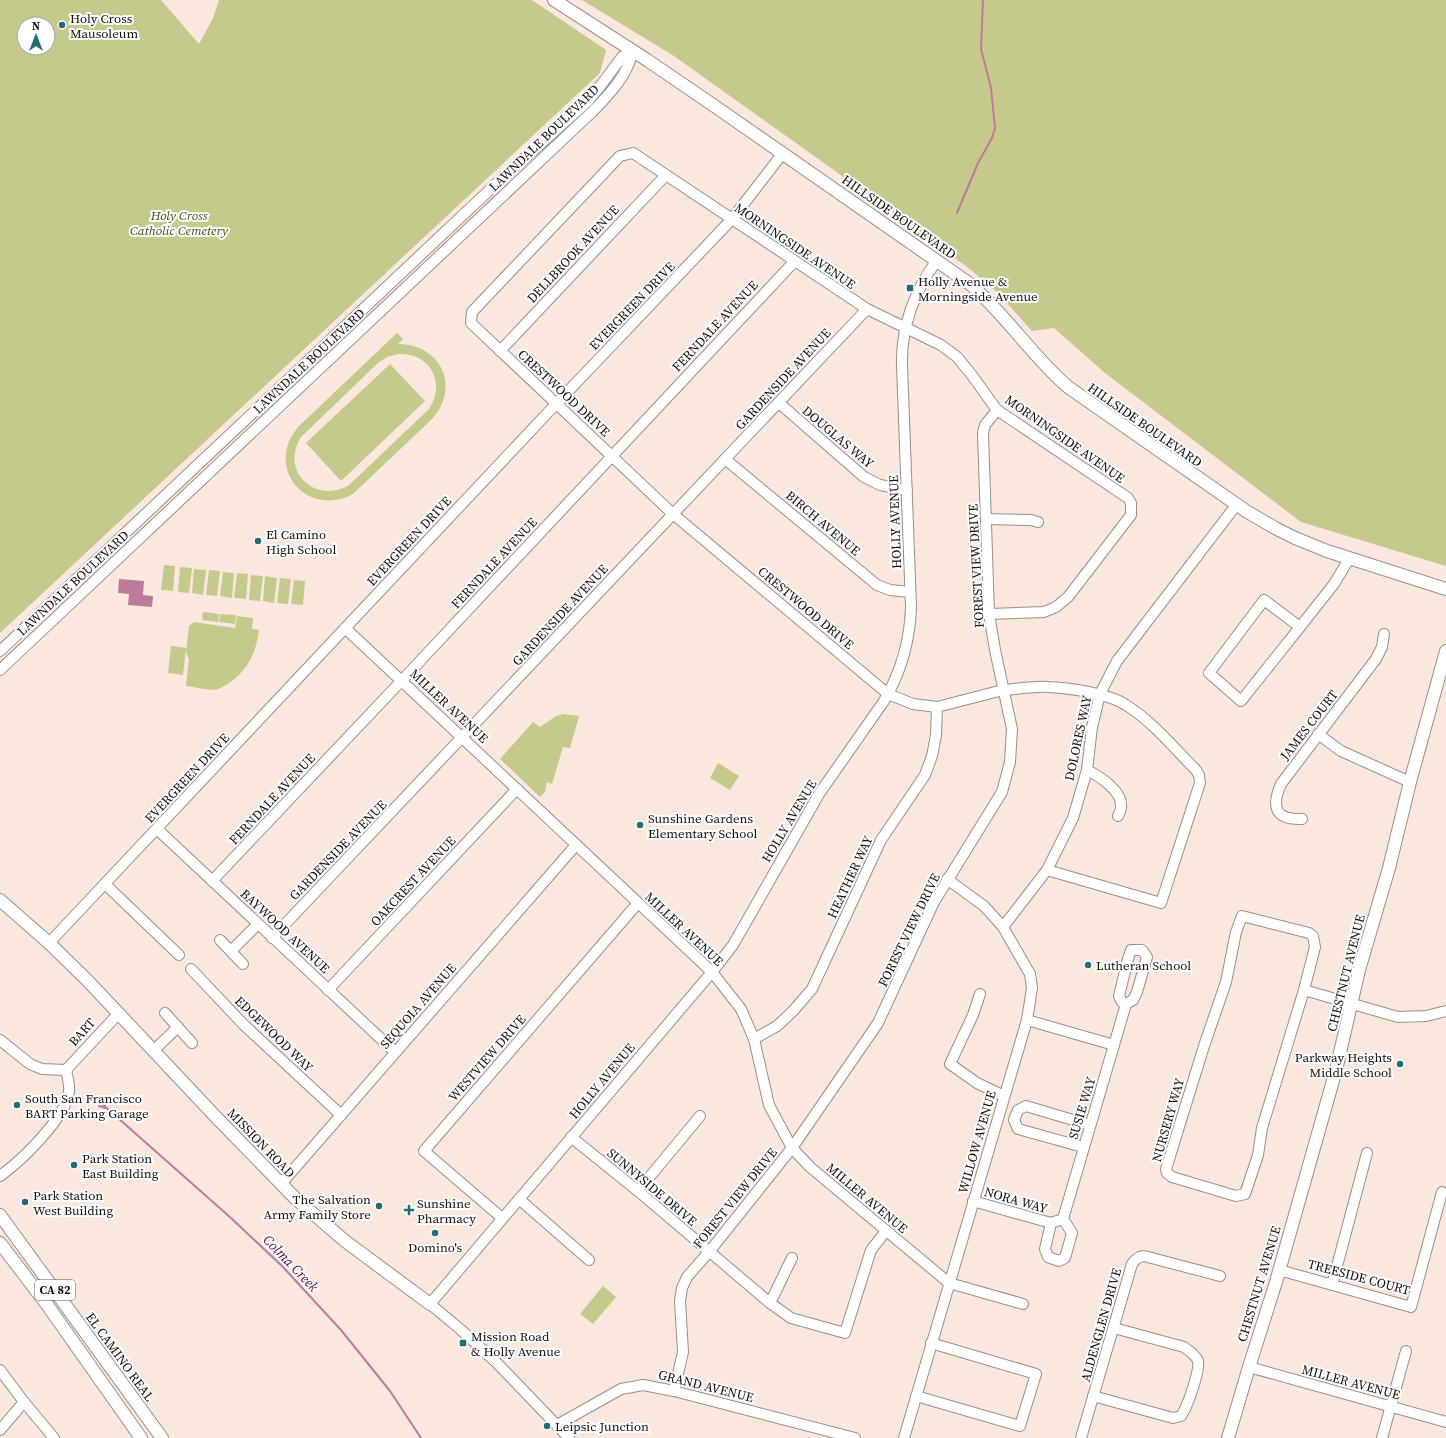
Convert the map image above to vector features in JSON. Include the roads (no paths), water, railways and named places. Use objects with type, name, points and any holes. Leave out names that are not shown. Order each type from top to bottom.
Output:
[{"type":"main road","name":"HILLSIDE BOULEVARD","points":[[554,0],[632,50],[783,153],[970,284],[985,298],[1041,362],[1068,387],[1265,523],[1294,538],[1349,559],[1446,589]]},
{"type":"main road","name":"CHESTNUT AVENUE","points":[[1228,1438],[1248,1368],[1280,1270],[1336,1070],[1359,970],[1396,842],[1410,782],[1446,651]]},
{"type":"main road","name":"MISSION ROAD","points":[[0,900],[49,943],[281,1184],[311,1213],[344,1241],[430,1304]]},
{"type":"main road","name":"EL CAMINO REAL","points":[[0,1215],[162,1438]]},
{"type":"main road","name":"CA 82","points":[[0,1243],[141,1438]]},
{"type":"main road","points":[[76,1347],[93,1344]]},
{"type":"street","name":"LAWNDALE BOULEVARD","points":[[0,651],[493,187],[587,102],[622,56],[632,50]]},
{"type":"street","name":"LAWNDALE BOULEVARD","points":[[0,670],[592,112],[608,94],[626,68],[632,57],[632,50]]},
{"type":"street","name":"CRESTWOOD DRIVE","points":[[666,175],[633,153],[620,156],[472,312],[471,323],[672,514],[888,694],[913,704],[937,707],[1003,690],[1048,687],[1100,694],[1126,704],[1145,718],[1196,770],[1199,775],[1200,783],[1161,903],[1047,870]]},
{"type":"street","name":"EVERGREEN DRIVE","points":[[49,943],[556,404],[732,220],[783,153]]},
{"type":"street","name":"MORNINGSIDE AVENUE","points":[[666,175],[866,309],[941,345],[957,357],[997,410],[1128,498],[1131,503],[1132,510],[1130,515],[1068,597],[1056,607],[1044,612],[989,614]]},
{"type":"street","name":"DELLBROOK AVENUE","points":[[500,351],[666,175]]},
{"type":"street","name":"HOLLY AVENUE","points":[[430,1304],[712,972],[732,945],[819,794],[888,694],[906,648],[910,615],[902,361],[905,328],[910,310],[918,291],[936,260]]},
{"type":"street","name":"FERNDALE AVENUE","points":[[212,881],[402,681],[794,262]]},
{"type":"street","name":"GARDENSIDE AVENUE","points":[[272,938],[672,514],[779,403],[866,309]]},
{"type":"street","name":"DOUGLAS WAY","points":[[779,403],[864,477],[880,485],[907,490]]},
{"type":"street","name":"FOREST VIEW DRIVE","points":[[674,1391],[683,1352],[680,1301],[682,1288],[687,1277],[709,1252],[792,1148],[878,1023],[934,902],[1002,792],[1010,762],[1012,729],[989,614],[983,433],[986,425],[997,410]]},
{"type":"street","name":"BIRCH AVENUE","points":[[725,459],[877,586],[890,590],[910,592]]},
{"type":"street","name":"DOLORES WAY","points":[[1003,927],[1047,870],[1073,818],[1087,770],[1092,727],[1100,694],[1117,661],[1237,504]]},
{"type":"street","points":[[986,519],[1031,520],[1038,522]]},
{"type":"street","points":[[1300,627],[1264,600],[1209,673],[1242,701],[1334,584],[1349,559]]},
{"type":"street","name":"MILLER AVENUE","points":[[345,628],[712,972],[741,1009],[754,1039],[769,1105],[792,1148],[810,1167],[949,1283]]},
{"type":"street","name":"JAMES COURT","points":[[1302,819],[1282,816],[1276,809],[1276,795],[1284,779],[1376,659],[1382,647],[1384,634]]},
{"type":"street","name":"HEATHER WAY","points":[[754,1039],[777,1026],[793,1011],[812,989],[881,840],[925,775],[932,756],[936,735],[937,707]]},
{"type":"street","points":[[1318,734],[1342,751],[1410,782]]},
{"type":"street","points":[[1087,770],[1104,779],[1119,796],[1121,807],[1118,816]]},
{"type":"street","name":"OAKCREST AVENUE","points":[[328,990],[517,789]]},
{"type":"street","name":"BAYWOOD AVENUE","points":[[157,829],[395,1052]]},
{"type":"street","name":"SEQUOIA AVENUE","points":[[281,1184],[576,845]]},
{"type":"street","name":"WILLOW AVENUE","points":[[904,1438],[1027,1020],[1032,988],[1030,974],[1003,927],[984,906],[948,879]]},
{"type":"street","points":[[105,884],[179,955]]},
{"type":"street","name":"WESTVIEW DRIVE","points":[[502,1218],[424,1151],[638,903]]},
{"type":"street","name":"NURSERY WAY","points":[[1242,916],[1309,933],[1313,936],[1315,947],[1304,990],[1262,1128],[1258,1155],[1245,1194],[1236,1196],[1169,1176],[1167,1173],[1167,1165],[1204,1046],[1226,982],[1236,932],[1242,916]]},
{"type":"street","points":[[231,951],[258,924]]},
{"type":"street","points":[[220,940],[243,964]]},
{"type":"street","name":"SUSIE WAY","points":[[1063,1219],[1126,1004],[1133,1000],[1137,992],[1147,957],[1142,950],[1132,950],[1128,959],[1119,996],[1122,1002],[1126,1004]]},
{"type":"street","name":"EDGEWOOD WAY","points":[[192,969],[243,1024],[341,1115]]},
{"type":"street","points":[[1304,990],[1398,1017],[1426,1016],[1446,1011]]},
{"type":"street","points":[[980,994],[973,1015],[950,1064],[977,1083],[1004,1096]]},
{"type":"street","name":"BART","points":[[66,1070],[118,1013]]},
{"type":"street","points":[[165,1013],[192,1043]]},
{"type":"street","points":[[1027,1020],[1114,1045]]},
{"type":"street","points":[[154,1051],[178,1027]]},
{"type":"street","points":[[0,1040],[30,1064],[42,1069],[66,1070],[69,1091],[65,1104],[39,1139],[24,1156],[0,1176]]},
{"type":"street","points":[[1083,1147],[1018,1129],[1014,1120],[1018,1110],[1026,1106],[1090,1125]]},
{"type":"street","points":[[638,1191],[700,1116]]},
{"type":"street","name":"SUNNYSIDE DRIVE","points":[[571,1137],[638,1191],[770,1303],[791,1318],[846,1333],[871,1250],[886,1231]]},
{"type":"street","points":[[1332,1285],[1368,1154]]},
{"type":"street","name":"TREESIDE COURT","points":[[1280,1270],[1411,1307],[1442,1192]]},
{"type":"street","points":[[519,1199],[589,1260]]},
{"type":"street","name":"NORA WAY","points":[[973,1201],[1052,1224]]},
{"type":"street","points":[[1063,1219],[1072,1233],[1065,1258],[1060,1261],[1048,1257],[1045,1249],[1052,1224],[1063,1219]]},
{"type":"street","name":"ALDENGLEN DRIVE","points":[[1081,1438],[1132,1264],[1136,1259],[1139,1257],[1148,1257],[1220,1276]]},
{"type":"street","points":[[770,1303],[792,1258]]},
{"type":"street","points":[[949,1283],[1023,1304]]},
{"type":"street","name":"MISSION ROAD","points":[[430,1304],[477,1344],[569,1438]]},
{"type":"street","points":[[1093,1396],[1173,1418],[1181,1416],[1188,1406],[1198,1367],[1197,1360],[1192,1353],[1184,1347],[1114,1328]]},
{"type":"street","points":[[916,1396],[1020,1426],[1036,1374],[931,1343]]},
{"type":"street","points":[[1382,1438],[1406,1351]]},
{"type":"street","name":"MILLER AVENUE","points":[[1248,1368],[1446,1422]]},
{"type":"street","points":[[0,1370],[54,1438]]},
{"type":"street","name":"GRAND AVENUE","points":[[557,1425],[615,1392],[628,1387],[643,1385],[674,1391],[855,1438]]},
{"type":"street","points":[[0,1430],[24,1402]]},
{"type":"waterway","points":[[957,213],[978,163],[992,138],[995,128],[991,88],[981,49],[983,0]]},
{"type":"waterway","name":"Colma Creek","points":[[103,1100],[105,1106]]},
{"type":"waterway","name":"Colma Creek","points":[[101,1103],[231,1218],[282,1266],[341,1330],[390,1391],[421,1438]]},
{"type":"waterway","name":"Colma Creek","points":[[99,1106],[105,1108]]},
{"type":"place","name":"Holy Cross Mausoleum","points":[[62,25]]},
{"type":"place","name":"Holly Avenue & Morningside Avenue","points":[[910,288]]},
{"type":"place","name":"El Camino High School","points":[[258,541]]},
{"type":"place","name":"Sunshine Gardens Elementary School","points":[[640,825]]},
{"type":"place","name":"Lutheran School","points":[[1088,965]]},
{"type":"place","name":"Parkway Heights Middle School","points":[[1400,1064]]},
{"type":"place","name":"South San Francisco BART Parking Garage","points":[[17,1105]]},
{"type":"place","name":"Park Station East Building","points":[[74,1165]]},
{"type":"place","name":"Park Station West Building","points":[[25,1202]]},
{"type":"place","name":"The Salvation Army Family Store","points":[[379,1206]]},
{"type":"place","name":"Sunshine Pharmacy","points":[[409,1210]]},
{"type":"place","name":"Domino's","points":[[435,1233]]},
{"type":"place","name":"Mission Road & Holly Avenue","points":[[463,1343]]},
{"type":"place","name":"Leipsic Junction","points":[[547,1426]]},
{"type":"park label","name":"Holy Cross Catholic Cemetery","points":[[179,222]]}]
